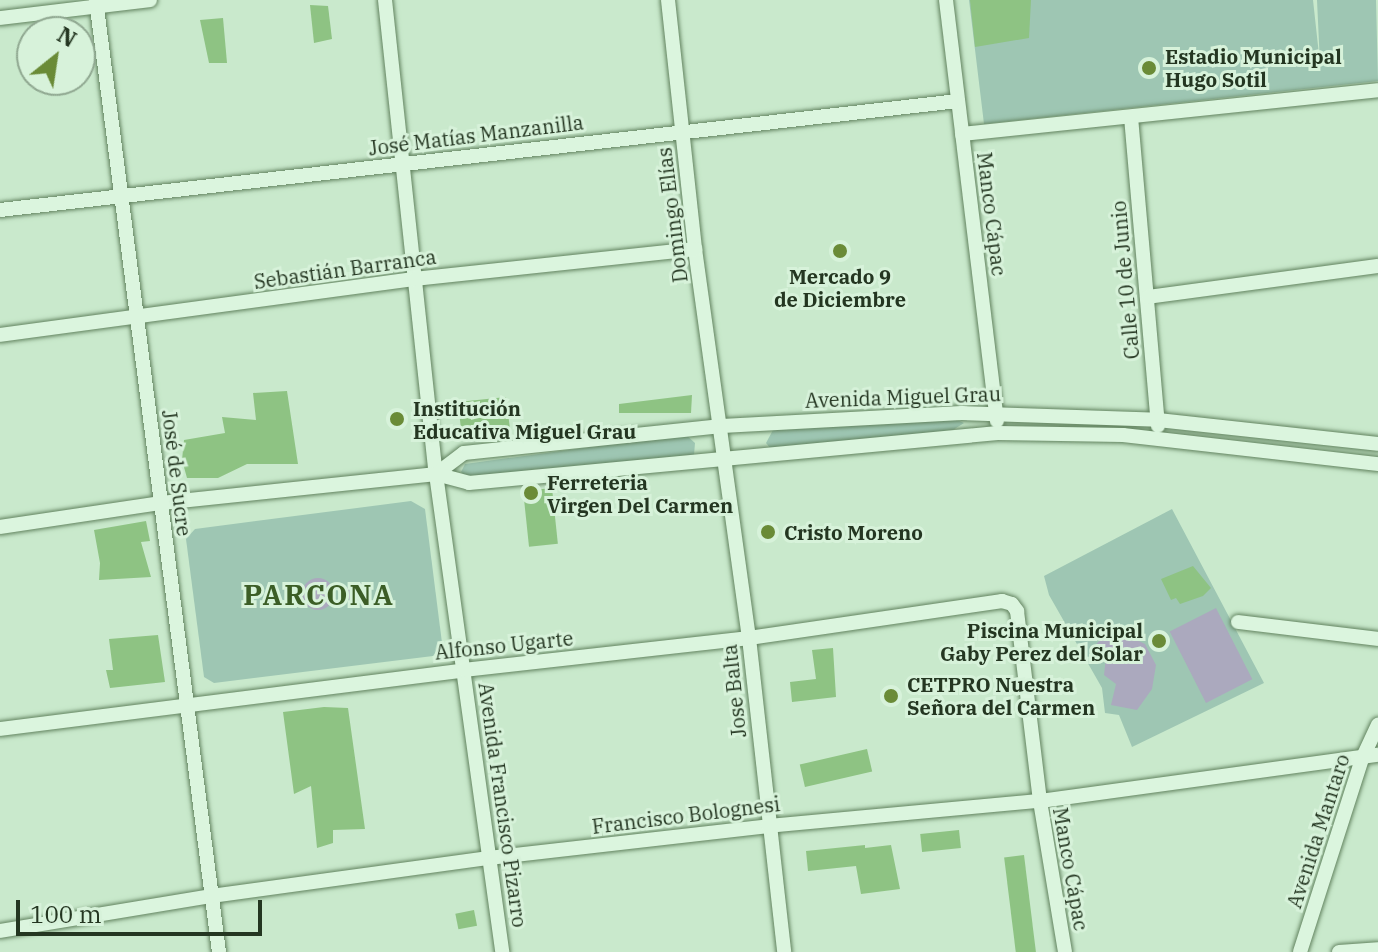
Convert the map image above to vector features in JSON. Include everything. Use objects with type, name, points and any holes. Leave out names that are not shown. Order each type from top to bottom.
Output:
[{"type":"street","points":[[0,18],[97,2],[150,0]]},
{"type":"street","name":"Avenida Francisco Pizarro","points":[[385,0],[436,474],[502,952]]},
{"type":"street","name":"Domingo Elías","points":[[668,0],[695,249],[722,426]]},
{"type":"street","name":"Manco Cápac","points":[[946,0],[998,433]]},
{"type":"street","name":"José de Sucre","points":[[97,2],[219,952]]},
{"type":"street","points":[[962,134],[1378,90]]},
{"type":"street","name":"José Matías Manzanilla","points":[[0,210],[958,101]]},
{"type":"street","name":"Calle 10 de Junio","points":[[1131,117],[1159,438]]},
{"type":"street","name":"Sebastián Barranca","points":[[0,335],[414,279],[695,249]]},
{"type":"street","points":[[1148,297],[1378,266]]},
{"type":"street","name":"Avenida Miguel Grau","points":[[436,474],[464,453],[722,426],[996,412],[1158,420],[1378,444]]},
{"type":"street","name":"Jose Balta","points":[[722,426],[784,952]]},
{"type":"street","name":"Avenida Miguel Grau","points":[[0,527],[161,503],[436,474],[469,483],[998,433],[1159,438],[1378,464]]},
{"type":"street","name":"Alfonso Ugarte","points":[[0,729],[464,670],[749,638],[1002,601],[1012,604]]},
{"type":"street","name":"Manco Cápac","points":[[1012,604],[1017,611],[1040,801],[1065,952]]},
{"type":"street","points":[[1238,622],[1378,639]]},
{"type":"street","name":"Avenida Mantaro","points":[[1300,952],[1362,759],[1378,724]]},
{"type":"street","name":"Francisco Bolognesi","points":[[0,931],[211,896],[489,858],[768,826],[1040,801],[1378,755]]},
{"type":"street","points":[[1339,952],[1378,949]]},
{"type":"green space","name":"Estadio Municipal Hugo Sotil","points":[[969,0],[1313,0],[1320,64],[1317,0],[1376,0],[1378,81],[984,124]]},
{"type":"green space","points":[[955,419],[964,423],[953,430],[771,449],[766,443],[773,430]]},
{"type":"green space","points":[[685,434],[695,443],[694,455],[466,477],[461,472],[465,464]]},
{"type":"green space","points":[[411,501],[425,509],[442,643],[433,656],[214,683],[204,677],[186,539],[195,529]]},
{"type":"green space","name":"Piscina Municipal Gaby Perez del Solar","points":[[1172,509],[1264,683],[1132,747],[1119,715],[1105,713],[1102,688],[1049,595],[1044,576]]},
{"type":"water","points":[[318,578],[330,582],[334,594],[330,606],[318,610],[306,606],[302,594],[306,582]]},
{"type":"water","points":[[356,582],[363,585],[366,592],[363,599],[356,602],[349,599],[346,592],[349,585]]},
{"type":"water","points":[[1216,608],[1252,679],[1206,703],[1170,632]]},
{"type":"water","points":[[1122,633],[1145,644],[1156,665],[1152,689],[1137,710],[1111,705],[1116,684],[1104,675],[1106,657],[1091,650],[1101,639]]},
{"type":"building","points":[[970,0],[1031,0],[1029,38],[975,47]]},
{"type":"building","points":[[310,5],[328,6],[332,39],[314,43]]},
{"type":"building","points":[[223,18],[227,63],[209,63],[200,20]]},
{"type":"building","points":[[287,391],[298,464],[247,464],[218,478],[187,478],[182,460],[184,440],[225,433],[222,417],[256,420],[253,393]]},
{"type":"building","points":[[692,395],[691,413],[619,413],[619,404]]},
{"type":"building","points":[[506,397],[510,429],[466,433],[461,429],[458,402]]},
{"type":"building","points":[[552,488],[558,544],[529,547],[523,491]]},
{"type":"building","points":[[146,521],[150,541],[141,542],[151,577],[99,580],[100,563],[94,530]]},
{"type":"building","points":[[1193,566],[1211,588],[1203,596],[1180,604],[1176,598],[1171,600],[1161,579]]},
{"type":"building","points":[[158,635],[165,682],[110,688],[106,670],[113,670],[109,639]]},
{"type":"building","points":[[833,648],[836,697],[792,702],[790,682],[816,679],[812,650]]},
{"type":"building","points":[[324,707],[348,708],[365,829],[333,830],[333,843],[317,848],[311,786],[294,794],[283,712]]},
{"type":"building","points":[[867,749],[872,771],[805,787],[800,765]]},
{"type":"building","points":[[959,830],[961,848],[922,852],[920,834]]},
{"type":"building","points":[[865,845],[865,848],[891,845],[900,889],[861,894],[856,866],[808,871],[806,851]]},
{"type":"building","points":[[1024,855],[1036,952],[1016,952],[1004,857]]},
{"type":"building","points":[[474,910],[477,926],[458,929],[455,914]]},
{"type":"place","name":"Estadio Municipal Hugo Sotil","points":[[1149,68]]},
{"type":"place","name":"Mercado 9 de Diciembre","points":[[840,251]]},
{"type":"place","name":"Institución Educativa Miguel Grau","points":[[397,419]]},
{"type":"place","name":"Ferreteria Virgen Del Carmen","points":[[531,493]]},
{"type":"place","name":"Cristo Moreno","points":[[768,532]]},
{"type":"place","name":"Piscina Municipal Gaby Perez del Solar","points":[[1159,641]]},
{"type":"place","name":"CETPRO Nuestra Señora del Carmen","points":[[891,696]]},
{"type":"district","name":"PARCONA","points":[[319,595]]}]
